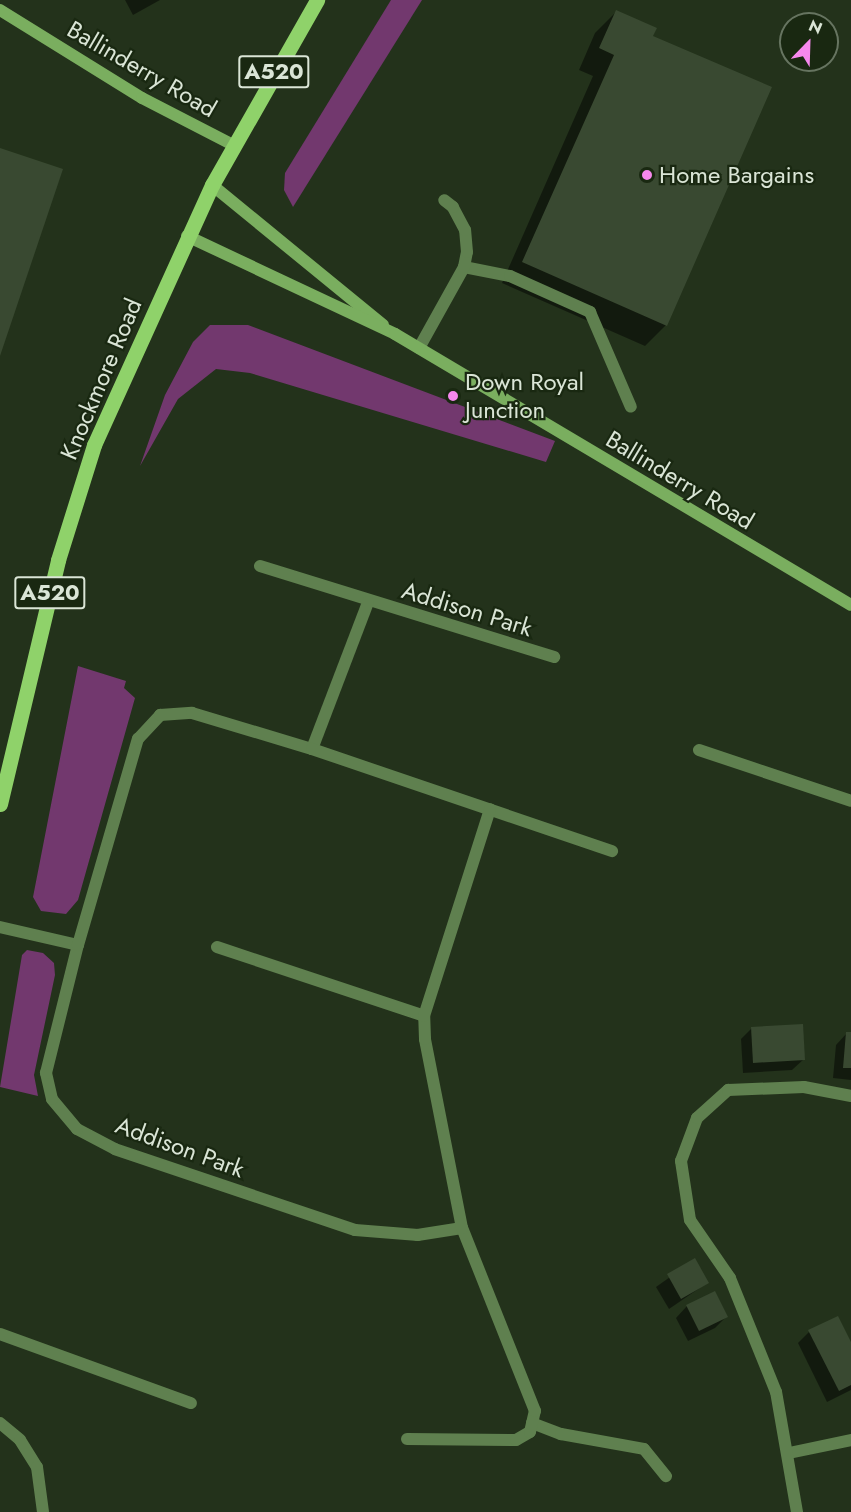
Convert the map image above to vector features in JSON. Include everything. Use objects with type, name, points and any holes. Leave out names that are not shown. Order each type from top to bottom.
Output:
[{"type":"main road","name":"Knockmore Road","points":[[0,804],[58,560],[94,445],[212,185],[317,0]]},
{"type":"main road","name":"Ballinderry Road","points":[[0,10],[142,98],[233,145]]},
{"type":"main road","name":"Ballinderry Road","points":[[212,185],[395,334]]},
{"type":"main road","name":"Ballinderry Road","points":[[188,236],[395,334],[851,604]]},
{"type":"street","points":[[419,348],[464,267],[465,230],[453,207],[444,200]]},
{"type":"street","points":[[464,267],[510,276],[590,312],[631,407]]},
{"type":"street","name":"Addison Park","points":[[260,566],[368,602],[554,657]]},
{"type":"street","name":"Addison Park","points":[[312,749],[368,602]]},
{"type":"street","name":"Addison Park","points":[[462,1228],[418,1235],[355,1230],[115,1149],[77,1129],[52,1099],[46,1073],[78,945],[138,739],[160,715],[192,713],[312,749],[612,851]]},
{"type":"street","points":[[699,750],[851,801]]},
{"type":"street","points":[[407,1439],[516,1440],[530,1432],[535,1411],[462,1228],[425,1039],[424,1016],[490,809]]},
{"type":"street","points":[[0,927],[78,945]]},
{"type":"street","points":[[217,947],[424,1016]]},
{"type":"street","points":[[797,1512],[789,1453],[776,1392],[730,1278],[690,1220],[681,1161],[697,1118],[728,1090],[804,1087],[851,1096]]},
{"type":"street","points":[[0,1334],[191,1403]]},
{"type":"street","points":[[532,1422],[561,1434],[644,1449],[666,1476]]},
{"type":"street","points":[[0,1423],[20,1440],[37,1467],[43,1512]]},
{"type":"street","points":[[789,1453],[851,1440]]},
{"type":"shaded area","points":[[391,0],[422,0],[293,207],[284,190],[285,173]]},
{"type":"shaded area","points":[[210,325],[248,325],[555,441],[546,462],[250,373],[216,369],[178,399],[140,466],[165,395],[193,342]]},
{"type":"shaded area","points":[[78,666],[126,681],[124,688],[135,698],[78,900],[66,914],[41,911],[33,897]]},
{"type":"shaded area","points":[[27,950],[43,953],[54,963],[55,975],[34,1075],[38,1096],[0,1087],[22,955]]},
{"type":"building","name":"Home Bargains","points":[[616,10],[657,28],[653,36],[772,87],[667,326],[522,262],[614,55],[599,48]]},
{"type":"building","points":[[0,148],[63,169],[0,356]]},
{"type":"building","points":[[803,1024],[805,1060],[753,1063],[751,1027]]},
{"type":"building","points":[[846,1032],[851,1032],[851,1068],[843,1068]]},
{"type":"building","points":[[695,1258],[709,1283],[681,1299],[667,1274]]},
{"type":"building","points":[[715,1291],[728,1317],[699,1331],[686,1305]]},
{"type":"building","points":[[838,1316],[851,1342],[851,1385],[839,1391],[808,1330]]},
{"type":"place","name":"Home Bargains","points":[[647,175]]},
{"type":"place","name":"Down Royal Junction","points":[[453,396]]}]
